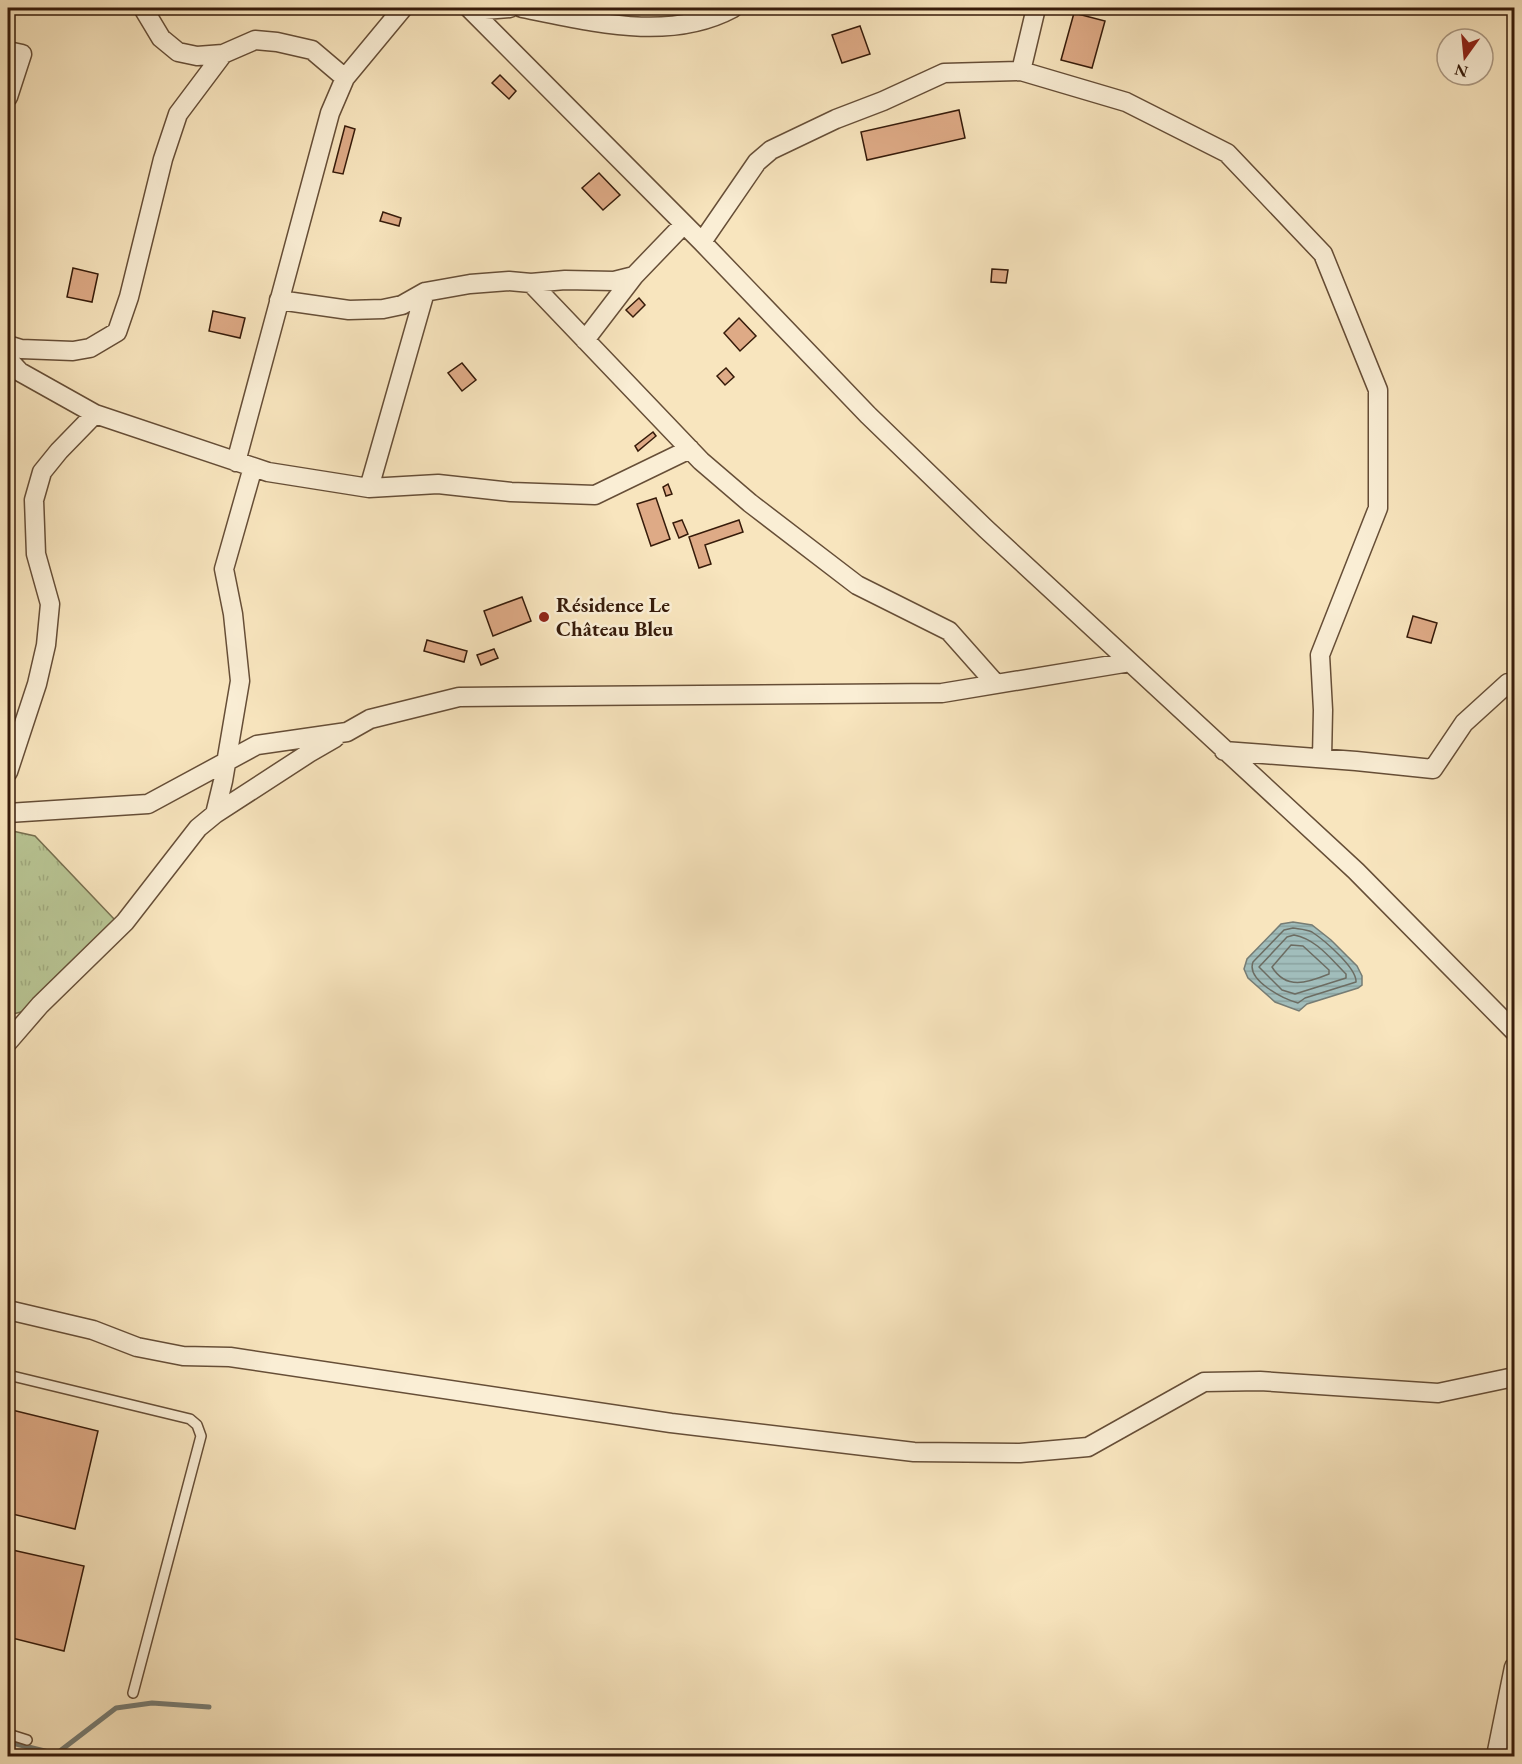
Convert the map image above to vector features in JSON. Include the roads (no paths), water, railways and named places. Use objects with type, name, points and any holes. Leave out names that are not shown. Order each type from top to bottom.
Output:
[{"type":"street","points":[[143,8],[161,38],[178,52],[197,56],[223,54],[255,40],[277,42],[312,50],[345,78]]},
{"type":"street","points":[[215,814],[240,681],[233,614],[224,569],[279,300],[330,113],[345,78],[403,8]]},
{"type":"street","points":[[471,9],[510,8]]},
{"type":"street","points":[[522,8],[606,25],[663,27],[714,18],[733,8]]},
{"type":"street","points":[[1021,71],[1036,8]]},
{"type":"street","points":[[471,9],[702,242],[868,415],[986,529],[1356,871],[1515,1031]]},
{"type":"street","points":[[8,51],[22,54],[8,97]]},
{"type":"street","points":[[8,345],[21,349],[73,351],[90,348],[117,332],[129,297],[163,159],[178,114],[223,54]]},
{"type":"street","points":[[702,242],[757,162],[771,150],[836,119],[945,73],[1021,71],[1126,102],[1227,153],[1323,254],[1378,390],[1378,508],[1320,655],[1323,710],[1322,758]]},
{"type":"street","points":[[585,340],[634,276],[684,224]]},
{"type":"street","points":[[279,300],[349,310],[383,309],[402,305],[425,292],[470,284],[509,281],[531,283],[614,280],[634,276]]},
{"type":"street","points":[[531,283],[690,449],[750,503],[857,585],[949,631],[996,684]]},
{"type":"street","points":[[369,488],[425,292]]},
{"type":"street","points":[[8,359],[20,372],[95,414],[268,472],[369,488],[438,484],[511,492],[595,495],[690,449]]},
{"type":"street","points":[[8,772],[37,684],[46,645],[50,604],[36,554],[34,500],[42,472],[95,414]]},
{"type":"street","points":[[8,1041],[40,1005],[125,922],[198,828],[215,814],[309,753],[370,719],[459,697],[942,693],[1130,662]]},
{"type":"street","points":[[1224,751],[1433,769],[1464,723],[1508,683],[1515,683]]},
{"type":"street","points":[[8,813],[148,804],[256,745],[348,732]]},
{"type":"street","points":[[8,1310],[93,1330],[136,1347],[183,1356],[230,1357],[671,1423],[914,1452],[1020,1453],[1088,1447],[1204,1382],[1260,1381],[1438,1393],[1515,1377]]},
{"type":"street","points":[[1503,1747],[1515,1667]]},
{"type":"lane","points":[[8,1375],[190,1419],[201,1436],[134,1693]]},
{"type":"lane","points":[[8,1734],[27,1740]]},
{"type":"water","points":[[1293,922],[1312,925],[1331,940],[1357,966],[1362,976],[1362,985],[1307,1004],[1299,1011],[1275,1002],[1248,978],[1244,969],[1247,959],[1281,924]]},
{"type":"waterway","points":[[56,1754],[116,1708],[152,1703],[209,1707]]},
{"type":"waterway","points":[[8,1742],[65,1756]]},
{"type":"place","name":"Résidence Le Château Bleu","points":[[544,617]]}]
